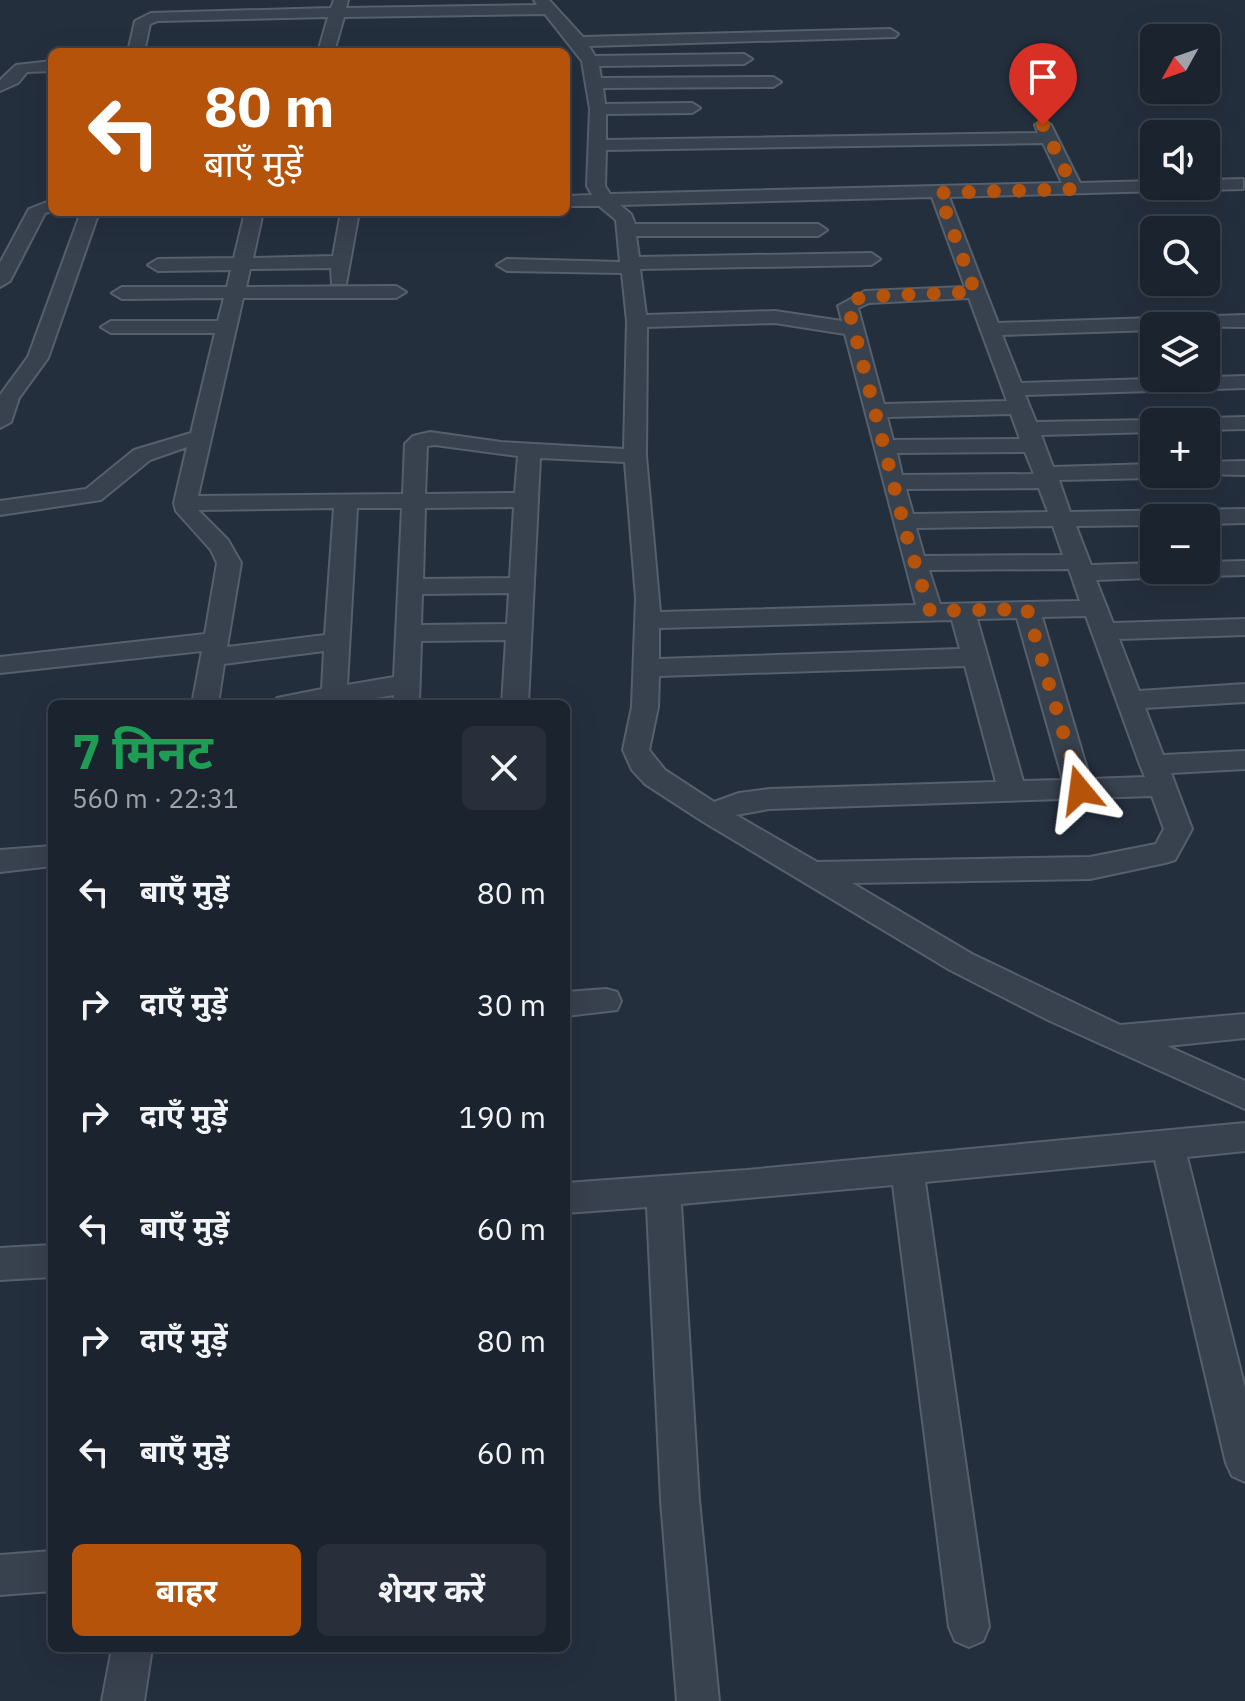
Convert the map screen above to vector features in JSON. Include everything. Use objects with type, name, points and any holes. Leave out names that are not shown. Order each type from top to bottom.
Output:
[{"type":"street","points":[[137,48],[143,21],[149,17],[463,0]]},
{"type":"street","points":[[339,5],[744,59]]},
{"type":"street","points":[[327,48],[339,5]]},
{"type":"street","points":[[570,37],[766,21]]},
{"type":"street","points":[[570,37],[890,34]]},
{"type":"street","points":[[570,37],[773,82]]},
{"type":"street","points":[[570,37],[598,109],[596,186],[604,201],[625,218],[637,321],[635,456],[647,620],[645,707],[636,750],[641,763],[655,777],[712,814],[961,962],[1245,1096]]},
{"type":"street","points":[[0,86],[12,80],[22,68],[48,66]]},
{"type":"street","points":[[598,109],[692,108]]},
{"type":"street","points":[[597,145],[1046,132],[1074,189]]},
{"type":"street","points":[[1220,185],[1243,184]]},
{"type":"street","points":[[570,201],[1140,187]]},
{"type":"street","points":[[811,873],[1090,868],[1165,853],[1178,829],[939,193]]},
{"type":"street","points":[[0,281],[38,209],[48,206]]},
{"type":"street","points":[[0,422],[5,397],[38,358],[89,216]]},
{"type":"street","points":[[206,700],[228,578],[226,551],[189,516],[185,503],[253,216]]},
{"type":"street","points":[[336,293],[349,216]]},
{"type":"street","points":[[626,230],[818,230]]},
{"type":"street","points":[[507,265],[631,266],[871,259]]},
{"type":"street","points":[[158,265],[342,262]]},
{"type":"street","points":[[122,293],[396,292]]},
{"type":"street","points":[[930,611],[903,521],[848,306],[859,298],[975,292]]},
{"type":"street","points":[[637,321],[791,318],[818,320],[854,330]]},
{"type":"street","points":[[989,329],[1245,321]]},
{"type":"street","points":[[111,327],[228,327]]},
{"type":"street","points":[[884,447],[1026,418],[1245,382]]},
{"type":"street","points":[[875,411],[1140,425]]},
{"type":"street","points":[[1220,424],[1245,423]]},
{"type":"street","points":[[0,508],[93,495],[142,455],[176,442],[200,438]]},
{"type":"street","points":[[310,700],[334,696],[406,694],[413,587],[415,448],[420,440],[435,438],[529,449],[635,456]]},
{"type":"street","points":[[515,700],[529,449]]},
{"type":"street","points":[[1220,469],[1245,468]]},
{"type":"street","points":[[893,482],[1140,472]]},
{"type":"street","points":[[185,503],[525,500]]},
{"type":"street","points":[[334,696],[335,642],[346,550],[346,502]]},
{"type":"street","points":[[1220,517],[1245,516]]},
{"type":"street","points":[[903,521],[1140,518]]},
{"type":"street","points":[[915,563],[1140,569]]},
{"type":"street","points":[[1220,569],[1245,568]]},
{"type":"street","points":[[413,587],[523,585]]},
{"type":"street","points":[[647,620],[1027,609],[1098,619],[1245,627]]},
{"type":"street","points":[[1027,609],[1080,790]]},
{"type":"street","points":[[962,610],[1012,791]]},
{"type":"street","points":[[408,633],[518,632]]},
{"type":"street","points":[[0,665],[335,642]]},
{"type":"street","points":[[646,668],[974,657]]},
{"type":"street","points":[[1129,700],[1245,693]]},
{"type":"street","points":[[712,814],[729,805],[759,800],[1080,790],[1245,760]]},
{"type":"street","points":[[0,861],[48,856]]},
{"type":"street","points":[[570,1004],[606,1001]]},
{"type":"street","points":[[1117,1038],[1245,1026]]},
{"type":"street","points":[[570,1198],[1245,1137]]},
{"type":"street","points":[[1168,1144],[1245,1463]]},
{"type":"street","points":[[907,1168],[969,1627]]},
{"type":"street","points":[[663,1190],[680,1500],[698,1701]]},
{"type":"street","points":[[0,1264],[48,1261]]},
{"type":"street","points":[[0,1575],[48,1571]]},
{"type":"street","points":[[123,1701],[131,1652]]},
{"type":"route","points":[[1043,125],[1074,189],[939,193],[975,292],[874,296],[859,298],[848,306],[908,541],[930,611],[1027,609],[1080,790]]}]
